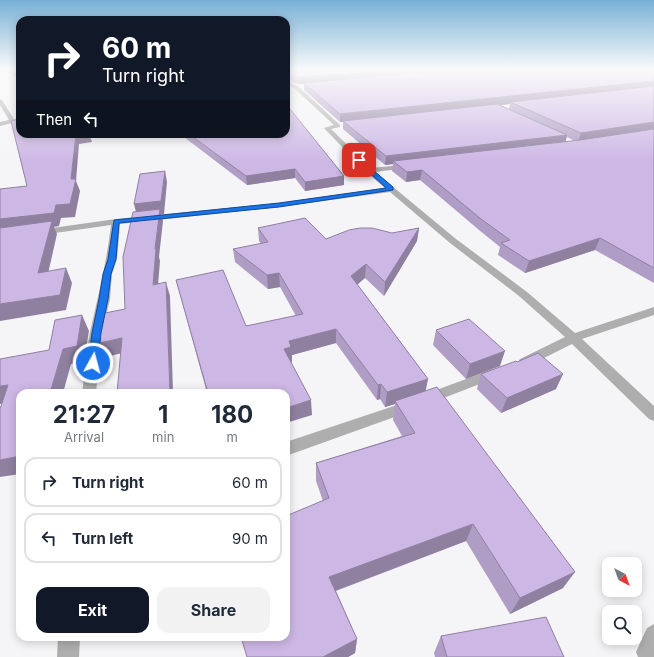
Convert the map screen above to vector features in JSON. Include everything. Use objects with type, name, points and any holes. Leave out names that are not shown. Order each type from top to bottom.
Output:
[{"type":"street","points":[[0,101],[13,122]]},
{"type":"street","points":[[315,101],[341,125],[327,128],[369,170],[453,241],[523,294],[573,338],[654,415]]},
{"type":"street","points":[[0,124],[16,121]]},
{"type":"street","points":[[369,170],[415,165]]},
{"type":"street","points":[[29,234],[116,222],[272,206],[391,189]]},
{"type":"street","points":[[89,389],[96,333],[104,299],[107,274],[112,259],[116,222]]},
{"type":"street","points":[[290,448],[434,398],[510,368],[573,338],[654,311]]},
{"type":"street","points":[[649,657],[647,652],[654,635]]},
{"type":"street","points":[[68,657],[69,641]]},
{"type":"building","points":[[325,101],[467,101],[340,114]]},
{"type":"building","points":[[522,101],[654,101],[654,122],[581,133],[510,102]]},
{"type":"building","points":[[497,104],[567,135],[386,156],[343,121]]},
{"type":"building","points":[[290,109],[344,176],[305,182],[295,169],[246,176],[194,138],[290,138]]},
{"type":"building","points":[[16,120],[16,138],[76,138],[71,179],[76,179],[70,204],[56,205],[54,213],[0,219],[0,189],[27,186],[11,121]]},
{"type":"building","points":[[654,129],[654,268],[600,238],[529,261],[501,243],[510,240],[481,219],[422,170],[407,172],[393,161],[580,140]]},
{"type":"building","points":[[165,171],[161,201],[134,204],[140,174]]},
{"type":"building","points":[[160,209],[155,249],[153,285],[166,282],[170,389],[117,389],[122,338],[95,344],[100,314],[125,309],[123,257],[133,212]]},
{"type":"building","points":[[305,218],[326,239],[349,230],[360,228],[372,228],[392,233],[419,228],[385,282],[366,264],[351,276],[428,379],[387,392],[381,384],[378,385],[336,329],[289,341],[291,347],[284,349],[311,400],[290,407],[290,389],[207,389],[176,280],[223,270],[246,326],[303,314],[279,273],[267,275],[233,249],[268,242],[258,228]]},
{"type":"building","points":[[52,221],[38,273],[66,268],[60,295],[0,304],[0,228]]},
{"type":"building","points":[[82,315],[77,346],[63,349],[51,389],[16,389],[16,457],[0,460],[0,409],[8,385],[0,386],[0,359],[49,350],[55,320]]},
{"type":"building","points":[[469,319],[505,351],[470,364],[436,330]]},
{"type":"building","points":[[538,353],[563,374],[507,398],[481,374],[516,361],[517,362]]},
{"type":"building","points":[[437,387],[575,572],[520,598],[473,524],[329,577],[357,639],[323,657],[247,657],[242,641],[290,641],[290,514],[329,498],[316,463],[415,433],[395,401]]},
{"type":"building","points":[[546,617],[564,657],[447,657],[441,636]]},
{"type":"route","points":[[93,363],[96,333],[104,299],[107,274],[112,259],[116,222],[221,212],[391,189],[359,160]]}]
